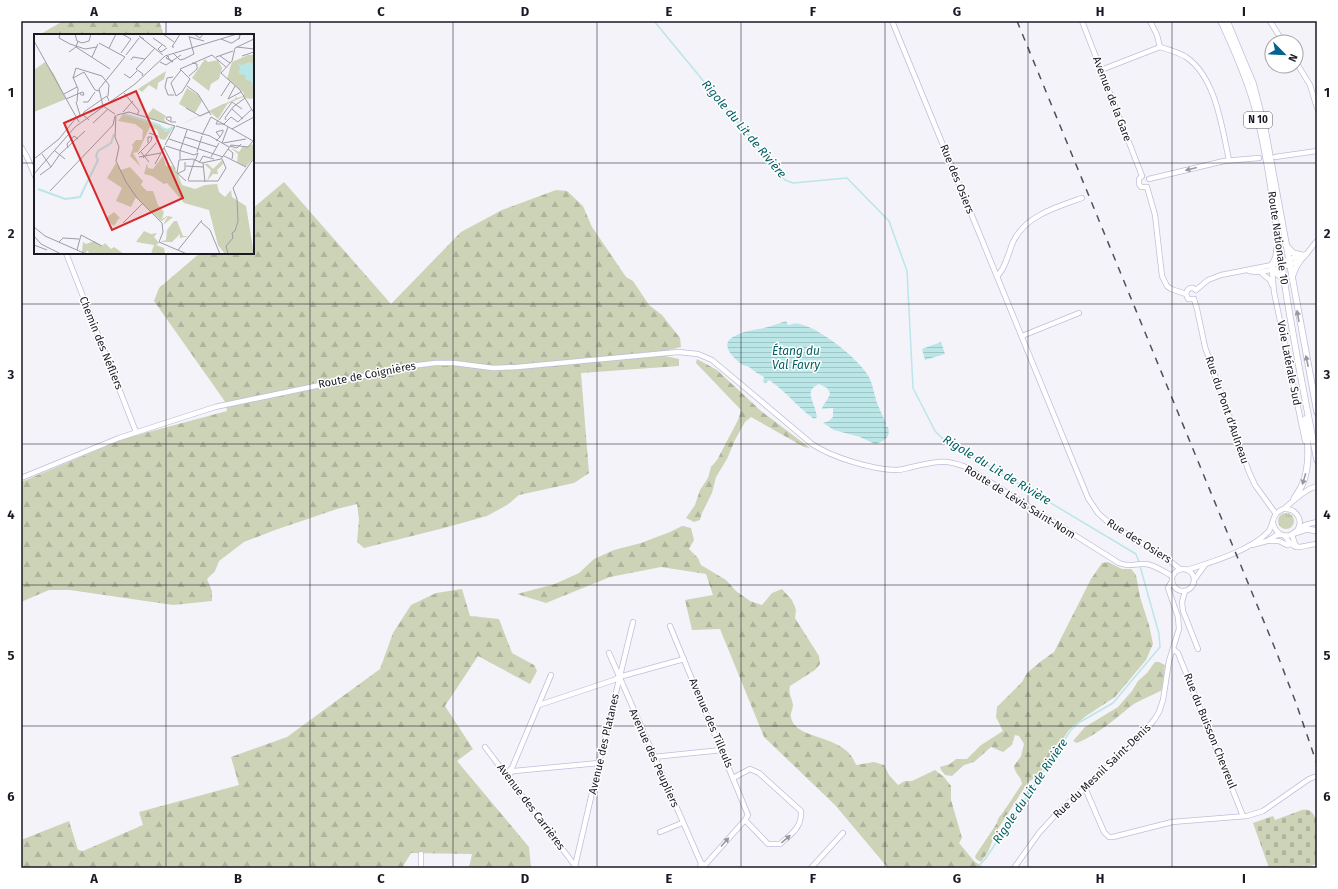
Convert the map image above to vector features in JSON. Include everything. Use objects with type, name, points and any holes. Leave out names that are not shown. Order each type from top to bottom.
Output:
[{"type":"main road","name":"Route Nationale 10","points":[[1221,21],[1243,73],[1255,107],[1269,174],[1278,240]]},
{"type":"main road","name":"N 10","points":[[1227,21],[1246,65],[1260,105],[1286,245],[1285,263],[1292,277],[1317,408]]},
{"type":"main road","points":[[1278,240],[1290,284],[1293,287]]},
{"type":"main road","points":[[1278,240],[1276,257],[1272,268],[1284,279]]},
{"type":"main road","points":[[1286,245],[1293,253],[1303,256],[1292,277]]},
{"type":"main road","name":"Route Nationale 10","points":[[1285,263],[1284,279],[1305,403],[1317,460]]},
{"type":"main road","points":[[1294,500],[1304,479],[1307,456],[1308,436],[1303,408],[1305,403]]},
{"type":"main road","points":[[1295,533],[1307,529],[1317,530]]},
{"type":"street","name":"Rue des Osiers","points":[[892,21],[1088,498],[1094,508],[1108,522],[1170,561],[1180,569]]},
{"type":"street","name":"Avenue de la Gare","points":[[1082,21],[1142,176],[1139,179],[1139,184],[1141,187],[1147,187],[1155,215],[1162,276],[1167,286],[1171,289],[1186,294]]},
{"type":"street","points":[[1150,21],[1157,35],[1160,47]]},
{"type":"street","points":[[1270,21],[1278,34]]},
{"type":"street","points":[[1101,70],[1160,47],[1186,57],[1196,66],[1218,107],[1229,160]]},
{"type":"street","points":[[1303,74],[1310,85],[1317,108]]},
{"type":"street","points":[[21,147],[28,157],[34,173]]},
{"type":"street","points":[[1275,157],[1317,151]]},
{"type":"street","points":[[1142,176],[1146,176],[1150,179],[1229,160],[1259,158]]},
{"type":"street","points":[[1147,187],[1150,183],[1150,179]]},
{"type":"street","points":[[997,276],[1002,271],[1015,238],[1028,223],[1044,213],[1082,198]]},
{"type":"street","points":[[1248,270],[1251,272],[1272,268],[1303,256],[1317,241]]},
{"type":"street","name":"Chemin des Néfliers","points":[[66,254],[136,432]]},
{"type":"street","points":[[1196,290],[1208,280],[1221,275],[1248,270],[1272,268]]},
{"type":"street","name":"Voie Latérale Sud","points":[[1272,268],[1274,292],[1307,456]]},
{"type":"street","points":[[1259,271],[1270,280],[1274,292]]},
{"type":"street","points":[[1193,288],[1196,290],[1197,295],[1194,299],[1188,299],[1186,294],[1187,290],[1193,288]]},
{"type":"street","name":"Rue du Pont d'Aulneau","points":[[1194,299],[1205,347],[1249,472],[1255,485],[1276,514]]},
{"type":"street","points":[[1022,336],[1079,313]]},
{"type":"street","name":"Route de Coignières","points":[[21,478],[119,438],[215,407],[411,366],[435,363],[461,363],[493,368],[511,368],[678,352],[698,354],[712,360],[722,369]]},
{"type":"street","name":"Route de Lévis Saint-Nom","points":[[722,369],[812,444],[828,453],[878,468],[898,470],[942,461],[962,465],[1119,563],[1128,566],[1144,563],[1149,564],[1172,578]]},
{"type":"street","points":[[1247,547],[1266,534],[1272,527],[1276,514],[1285,509],[1306,490],[1317,486]]},
{"type":"street","points":[[1285,509],[1294,511],[1299,518],[1300,522],[1295,533],[1295,544],[1298,547]]},
{"type":"street","points":[[1268,541],[1277,535],[1295,533],[1304,526],[1317,522]]},
{"type":"street","points":[[1273,523],[1276,531],[1283,535],[1290,544]]},
{"type":"street","points":[[1170,596],[1168,588],[1174,573],[1180,569],[1187,570],[1205,565],[1247,547],[1268,541],[1275,540],[1287,545],[1290,544],[1298,547],[1317,544]]},
{"type":"street","points":[[1198,649],[1183,611],[1182,602],[1185,591],[1192,586],[1194,580],[1205,565]]},
{"type":"street","points":[[1187,570],[1192,574],[1194,580]]},
{"type":"street","points":[[1172,578],[1176,588],[1185,591]]},
{"type":"street","points":[[1170,596],[1176,588]]},
{"type":"street","name":"Rue du Mesnil Saint-Denis","points":[[1014,868],[1039,833],[1058,812],[1140,737],[1154,720],[1163,700],[1169,661],[1179,629],[1179,620],[1170,596]]},
{"type":"street","name":"Avenue des Platanes","points":[[576,867],[633,622]]},
{"type":"street","name":"Avenue des Tilleuls","points":[[670,626],[748,812],[745,820]]},
{"type":"street","name":"Rue du Buisson Chevreul","points":[[1173,649],[1178,653],[1243,816]]},
{"type":"street","name":"Avenue des Peupliers","points":[[609,653],[653,757],[702,866]]},
{"type":"street","points":[[539,704],[614,680],[619,677],[684,659]]},
{"type":"street","points":[[506,774],[512,768],[551,675]]},
{"type":"street","name":"Avenue des Carrières","points":[[485,747],[576,867]]},
{"type":"street","points":[[653,757],[722,750]]},
{"type":"street","points":[[506,774],[514,771],[599,763]]},
{"type":"street","points":[[702,866],[745,820],[768,844],[780,844],[796,831],[801,818],[801,811],[759,773],[750,769],[733,778]]},
{"type":"street","points":[[1085,788],[1104,832],[1109,837],[1113,838],[1172,822],[1243,816],[1263,811],[1309,779],[1317,776]]},
{"type":"street","points":[[660,832],[682,823]]},
{"type":"street","points":[[812,868],[843,833]]},
{"type":"street","points":[[421,854],[421,868]]},
{"type":"green space","points":[[63,21],[159,21],[164,34],[41,34]]},
{"type":"green space","points":[[284,182],[391,304],[461,232],[502,210],[556,190],[567,191],[583,206],[592,227],[626,277],[633,281],[649,305],[662,315],[680,338],[681,347],[665,351],[665,356],[679,359],[679,366],[581,373],[589,473],[574,483],[519,495],[507,505],[487,516],[364,548],[357,542],[359,520],[357,504],[337,509],[244,542],[219,561],[215,571],[207,579],[212,591],[212,601],[173,605],[70,590],[49,590],[21,602],[21,482],[126,438],[227,411],[226,403],[154,301],[159,288],[199,254],[254,254],[254,207]]},
{"type":"green space","points":[[697,359],[717,370],[761,411],[810,448],[804,447],[751,417],[745,422],[727,459],[716,477],[712,493],[700,520],[694,522],[686,518],[695,505],[700,490],[708,478],[711,467],[717,460],[738,420],[741,410],[696,363]]},
{"type":"green space","points":[[1286,513],[1293,518],[1294,521],[1289,528],[1286,529],[1279,524],[1278,521],[1283,514]]},
{"type":"green space","points":[[682,526],[691,528],[694,540],[689,549],[698,558],[701,565],[726,580],[736,591],[750,601],[762,605],[772,593],[782,589],[792,600],[796,610],[795,618],[819,656],[820,664],[815,670],[790,686],[793,705],[791,717],[794,725],[801,730],[842,747],[850,755],[856,765],[874,762],[884,765],[889,775],[898,785],[905,781],[912,781],[935,770],[944,777],[951,786],[951,800],[962,838],[959,843],[974,861],[984,868],[888,868],[835,805],[764,737],[720,629],[692,630],[685,600],[713,595],[706,574],[661,567],[610,577],[546,603],[517,594],[555,584],[579,573],[594,559],[614,550],[641,543]]},
{"type":"green space","points":[[1108,562],[1122,569],[1131,569],[1136,575],[1140,597],[1149,625],[1153,644],[1146,660],[1115,697],[1086,716],[1069,730],[1038,776],[1028,782],[996,832],[988,852],[981,862],[976,859],[975,856],[997,823],[999,817],[1022,784],[1014,766],[1021,756],[1024,744],[1019,736],[1015,735],[1012,745],[1003,752],[991,747],[974,762],[964,765],[952,776],[945,775],[940,767],[950,764],[956,759],[967,759],[981,745],[1003,731],[996,717],[997,707],[1022,682],[1027,673],[1054,652],[1091,579],[1102,563]]},
{"type":"green space","points":[[462,589],[470,616],[499,619],[512,653],[534,665],[537,671],[530,684],[478,656],[445,706],[473,749],[457,761],[529,847],[531,868],[469,868],[472,854],[411,853],[402,868],[21,868],[21,840],[69,821],[78,850],[83,851],[143,825],[139,812],[239,785],[231,757],[287,737],[380,669],[393,633],[411,605],[436,593]]},
{"type":"green space","points":[[1155,662],[1165,665],[1162,690],[1131,706],[1092,735],[1077,743],[1073,741],[1085,727],[1118,707]]},
{"type":"green space","points":[[1302,810],[1308,810],[1315,817],[1317,816],[1317,864],[1305,868],[1269,868],[1253,823],[1273,816],[1275,820]]},
{"type":"water","name":"Étang du Val Favry","points":[[786,321],[788,325],[800,324],[809,327],[828,338],[848,353],[864,369],[869,377],[877,403],[886,423],[885,427],[888,427],[889,431],[886,438],[875,444],[860,437],[834,430],[823,423],[829,421],[833,417],[833,408],[822,409],[830,393],[827,388],[819,384],[811,390],[811,397],[817,417],[814,419],[775,384],[769,380],[766,383],[763,382],[764,377],[749,367],[743,365],[729,352],[727,344],[733,337]]},
{"type":"water","points":[[941,342],[945,354],[925,360],[922,349]]},
{"type":"waterway","name":"Rigole du Lit de Rivière","points":[[654,21],[785,180],[793,183],[847,178],[889,221],[907,271],[913,388],[935,431],[942,438],[1136,554],[1139,562]]},
{"type":"waterway","name":"Rigole du Lit de Rivière","points":[[977,868],[986,858],[1071,730],[1080,722],[1113,703],[1160,647],[1159,634],[1140,566]]},
{"type":"railway","points":[[1017,21],[1276,651],[1317,764]]}]
